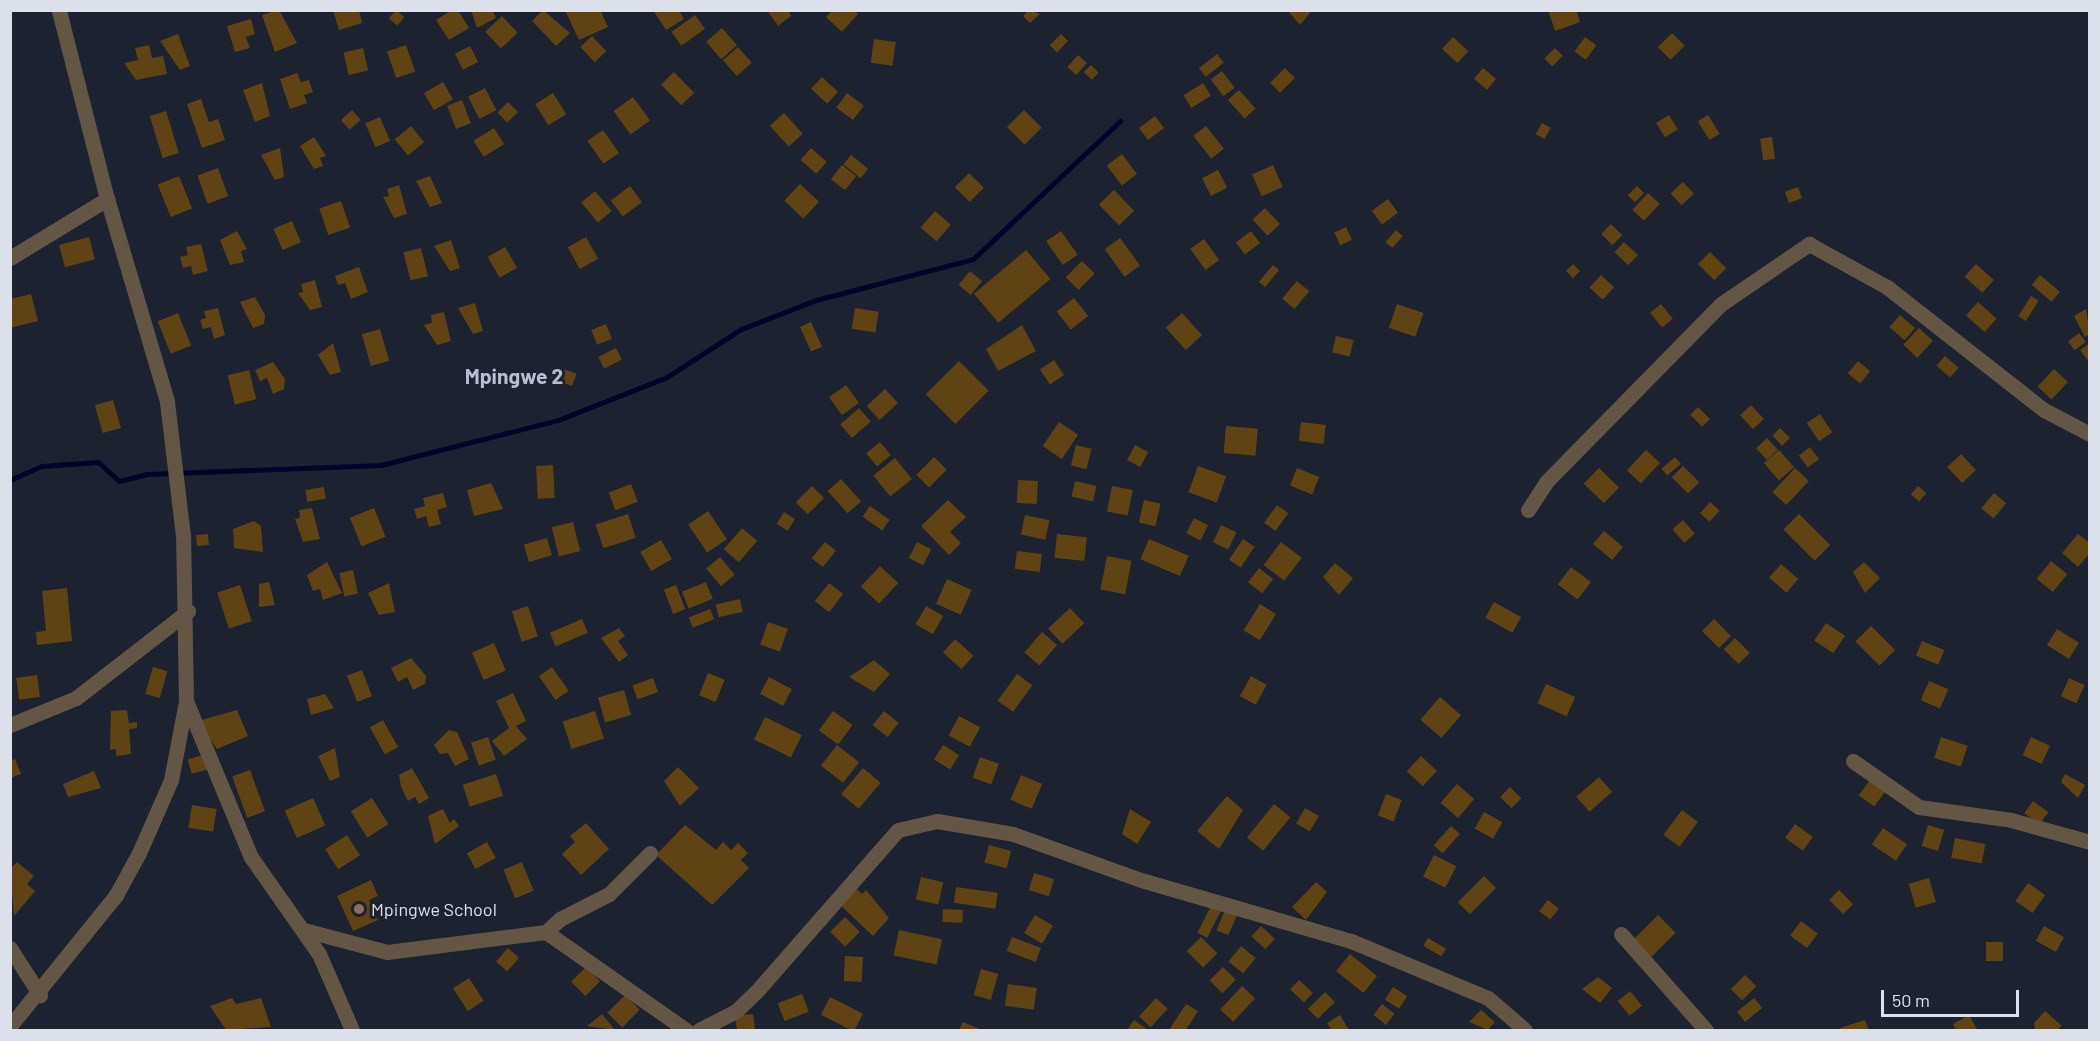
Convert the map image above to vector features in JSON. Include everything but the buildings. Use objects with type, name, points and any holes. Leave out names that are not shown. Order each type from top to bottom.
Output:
[{"type":"street","points":[[10,1026],[40,994],[116,895],[139,853],[171,780],[186,701],[188,611],[167,401],[106,199],[59,10]]},
{"type":"street","points":[[10,258],[106,199]]},
{"type":"street","points":[[1528,510],[1546,482],[1721,304],[1809,244],[1887,287],[2044,410],[2090,434]]},
{"type":"street","points":[[10,724],[76,698],[188,611]]},
{"type":"street","points":[[186,701],[251,857],[304,930],[329,972],[352,1030]]},
{"type":"street","points":[[1853,761],[1919,807],[2011,820],[2090,842]]},
{"type":"street","points":[[699,1030],[735,1011],[756,992],[898,830],[937,821],[1013,834],[1141,880],[1351,941],[1488,998],[1525,1030]]},
{"type":"street","points":[[304,930],[387,952],[546,932],[560,919],[609,894],[650,853]]},
{"type":"street","points":[[546,932],[686,1030]]},
{"type":"street","points":[[1621,934],[1706,1030]]},
{"type":"street","points":[[10,948],[40,994]]},
{"type":"waterway","points":[[10,480],[42,466],[98,462],[119,481],[148,474],[381,465],[558,420],[667,377],[741,329],[816,300],[973,259],[1120,121]]},
{"type":"place","name":"Mpingwe School","points":[[359,909]]},
{"type":"district","name":"Mpingwe 2","points":[[514,376]]}]
